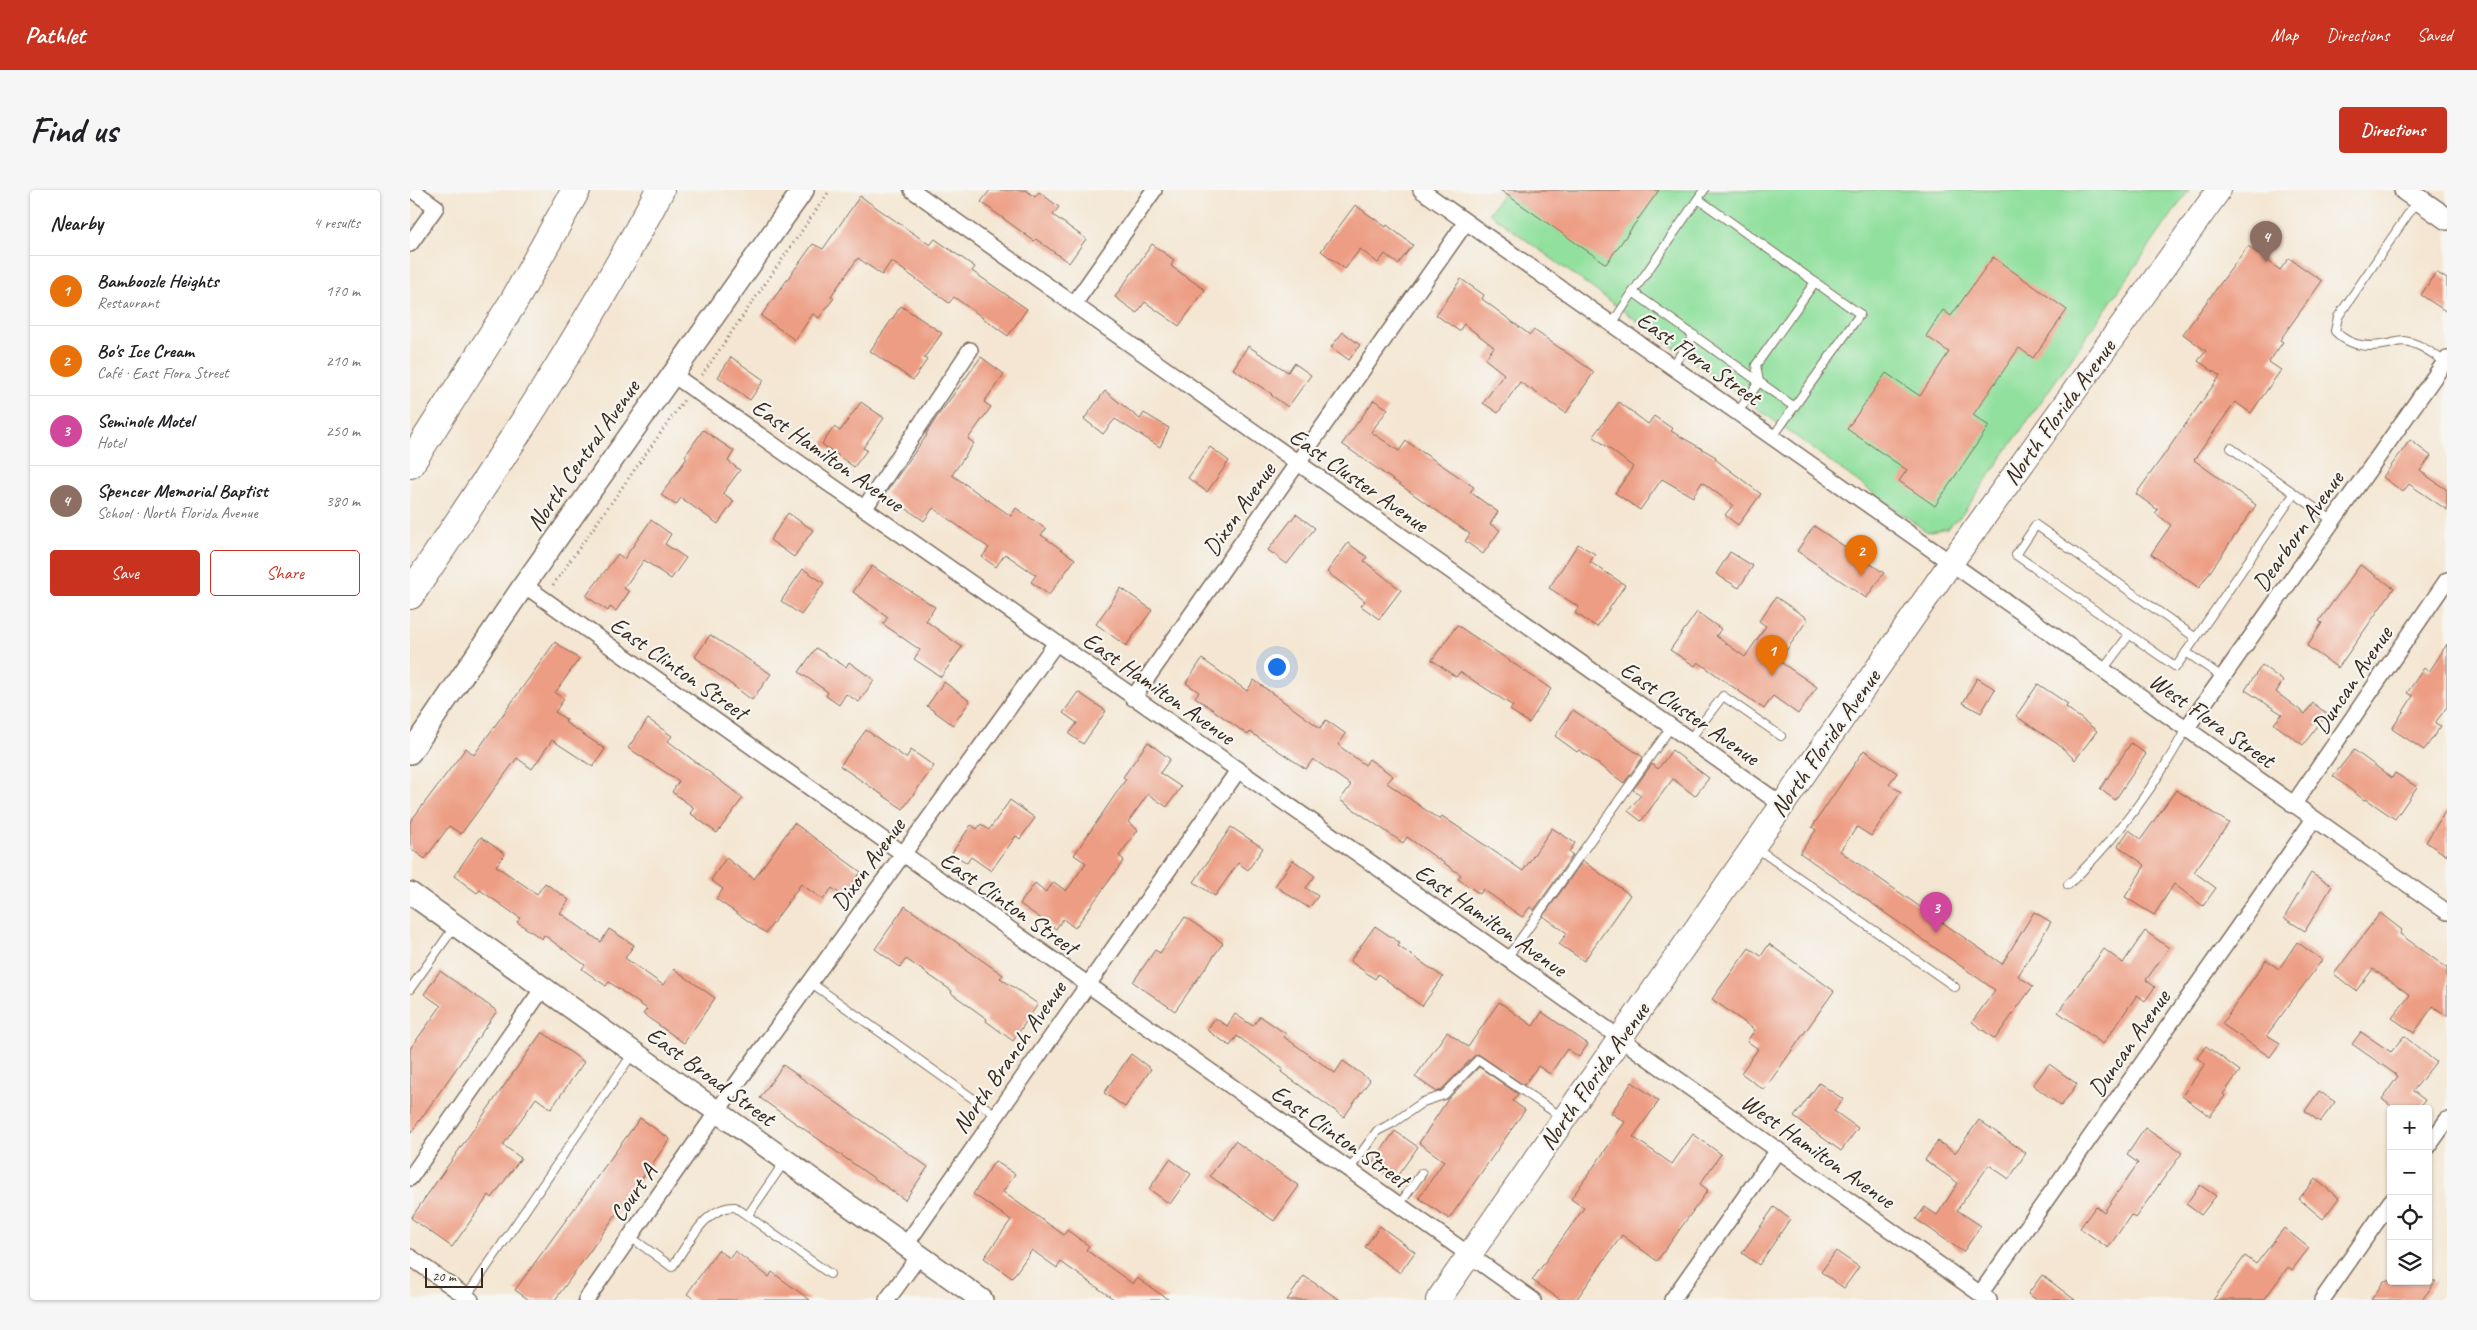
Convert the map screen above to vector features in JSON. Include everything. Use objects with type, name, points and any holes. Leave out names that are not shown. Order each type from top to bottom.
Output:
[{"type":"highway","points":[[410,464],[514,301],[576,190]]},
{"type":"highway","points":[[410,594],[506,453],[562,363],[660,190]]},
{"type":"main road","name":"North Florida Avenue","points":[[1438,1300],[1950,564],[2219,190]]},
{"type":"street","points":[[410,244],[436,207],[412,190]]},
{"type":"street","name":"North Central Avenue","points":[[410,753],[524,585],[803,190]]},
{"type":"street","name":"East Cluster Avenue","points":[[912,190],[1297,464],[1782,805]]},
{"type":"street","points":[[1074,304],[1154,190]]},
{"type":"street","name":"East Flora Street","points":[[1421,190],[1950,564]]},
{"type":"street","points":[[2411,194],[2447,219]]},
{"type":"street","name":"Dixon Avenue","points":[[1133,698],[1466,222]]},
{"type":"street","points":[[864,509],[970,350]]},
{"type":"street","name":"Dearborn Avenue","points":[[2186,729],[2446,361]]},
{"type":"street","name":"East Hamilton Avenue","points":[[672,374],[1620,1039]]},
{"type":"street","name":"West Flora Street","points":[[1950,564],[2447,912]]},
{"type":"street","name":"Duncan Avenue","points":[[2293,804],[2447,580]]},
{"type":"street","name":"East Clinton Street","points":[[524,585],[1533,1300]]},
{"type":"street","name":"Dixon Avenue","points":[[717,1112],[1056,643]]},
{"type":"street","name":"North Branch Avenue","points":[[887,1300],[912,1251],[996,1115],[1237,772]]},
{"type":"street","name":"Duncan Avenue","points":[[1985,1297],[2314,819]]},
{"type":"street","name":"East Broad Street","points":[[410,893],[982,1300]]},
{"type":"street","points":[[410,1178],[543,988]]},
{"type":"street","name":"West Hamilton Avenue","points":[[1620,1039],[1985,1297]]},
{"type":"street","name":"Court A","points":[[586,1300],[717,1112]]},
{"type":"street","points":[[2432,1141],[2447,1120]]},
{"type":"street","points":[[1672,1300],[1778,1150]]},
{"type":"street","points":[[2322,1300],[2387,1207]]},
{"type":"street","points":[[410,1257],[468,1298]]},
{"type":"lane","points":[[1612,324],[1704,190]]},
{"type":"lane","points":[[2411,194],[2338,317],[2334,331],[2342,339],[2356,344],[2371,346],[2401,341],[2413,343],[2446,361]]},
{"type":"lane","points":[[1698,199],[1860,314],[1772,438]]},
{"type":"lane","points":[[1736,413],[1759,382],[1756,365],[1815,282]]},
{"type":"lane","points":[[1633,292],[1793,406]]},
{"type":"lane","points":[[1672,367],[1694,335]]},
{"type":"lane","points":[[2231,448],[2333,521]]},
{"type":"lane","points":[[2196,638],[2036,525],[2016,555],[2176,667],[2186,652],[2196,638],[2294,494]]},
{"type":"lane","points":[[2102,671],[2129,635]]},
{"type":"lane","points":[[2186,652],[2222,677]]},
{"type":"lane","points":[[1689,740],[1723,696],[1782,736]]},
{"type":"lane","points":[[1506,958],[1671,728]]},
{"type":"lane","points":[[2068,885],[2100,855],[2134,811],[2167,764],[2186,729]]},
{"type":"lane","points":[[1754,846],[1955,987]]},
{"type":"lane","points":[[410,989],[456,926]]},
{"type":"lane","points":[[810,982],[996,1115]]},
{"type":"lane","points":[[468,1298],[633,1052]]},
{"type":"lane","points":[[1349,1170],[1378,1131],[1423,1102],[1444,1095],[1478,1060],[1564,1119]]},
{"type":"lane","points":[[748,1215],[785,1161]]},
{"type":"lane","points":[[1399,1205],[1422,1173]]},
{"type":"lane","points":[[629,1236],[672,1267],[711,1213],[725,1207],[735,1207],[830,1274]]},
{"type":"path","points":[[555,607],[560,600],[548,590],[830,190]]},
{"type":"green space","points":[[1505,190],[2189,190],[1961,516],[1947,528],[1927,532],[1489,213]]},
{"type":"building","points":[[990,190],[1026,190],[1035,197],[1039,192],[1059,207],[1053,215],[1086,239],[1069,263],[1036,239],[1034,241],[981,202]]},
{"type":"building","points":[[1500,190],[1659,190],[1606,264]]},
{"type":"building","points":[[860,196],[930,245],[935,239],[975,267],[972,271],[1027,309],[1008,336],[954,297],[949,303],[891,261],[882,275],[858,258],[831,296],[834,298],[819,318],[813,314],[795,340],[761,316],[813,244],[823,249]]},
{"type":"building","points":[[1355,205],[1386,227],[1387,225],[1413,245],[1398,264],[1385,254],[1378,263],[1360,249],[1345,269],[1321,251]]},
{"type":"building","points":[[1152,244],[1174,260],[1171,266],[1205,290],[1179,326],[1145,302],[1137,313],[1115,297]]},
{"type":"building","points":[[2248,246],[2280,270],[2289,258],[2322,281],[2280,340],[2283,342],[2269,362],[2281,370],[2251,413],[2235,402],[2194,460],[2256,505],[2199,588],[2151,554],[2171,525],[2155,513],[2158,510],[2136,494],[2220,376],[2198,361],[2206,351],[2183,334]]},
{"type":"building","points":[[1993,257],[2067,310],[2033,358],[2019,348],[1973,415],[1989,426],[1935,506],[1899,481],[1907,470],[1847,429],[1886,373],[1920,396],[1949,352],[1926,336],[1943,310],[1951,316]]},
{"type":"building","points":[[2436,272],[2447,279],[2447,312],[2421,295]]},
{"type":"building","points":[[1461,279],[1484,295],[1482,299],[1530,335],[1534,330],[1594,372],[1566,413],[1520,382],[1498,413],[1483,403],[1504,374],[1485,359],[1494,347],[1464,324],[1459,331],[1436,315]]},
{"type":"building","points":[[901,306],[942,333],[924,358],[927,360],[913,380],[870,351]]},
{"type":"building","points":[[1343,332],[1360,345],[1349,360],[1331,347]]},
{"type":"building","points":[[1248,346],[1288,372],[1294,363],[1311,375],[1288,407],[1272,394],[1233,369]]},
{"type":"building","points":[[731,357],[764,380],[750,400],[718,377]]},
{"type":"building","points":[[981,357],[1004,374],[984,402],[991,407],[968,439],[974,443],[952,475],[1011,516],[1016,508],[1046,529],[1041,535],[1075,559],[1049,595],[1031,582],[1036,575],[1005,554],[996,567],[982,557],[989,548],[933,508],[924,521],[885,494],[927,435],[937,417]]},
{"type":"building","points":[[1105,391],[1140,419],[1144,413],[1169,428],[1160,447],[1115,419],[1103,434],[1084,419]]},
{"type":"building","points":[[1374,400],[1388,409],[1371,432],[1399,451],[1406,441],[1474,487],[1470,492],[1498,512],[1490,524],[1500,530],[1483,554],[1465,541],[1470,534],[1342,444]]},
{"type":"building","points":[[861,402],[884,418],[863,448],[867,450],[854,467],[822,444],[834,427],[840,431]]},
{"type":"building","points":[[1619,402],[1648,424],[1654,416],[1673,429],[1671,431],[1716,457],[1715,459],[1761,494],[1738,525],[1725,515],[1733,505],[1702,482],[1693,497],[1662,479],[1640,510],[1615,493],[1633,467],[1593,436]]},
{"type":"building","points":[[703,430],[734,451],[728,461],[740,470],[723,493],[734,501],[718,524],[681,498],[676,505],[661,495],[687,458],[685,456]]},
{"type":"building","points":[[2410,440],[2431,456],[2420,471],[2447,490],[2447,510],[2409,484],[2403,492],[2383,477]]},
{"type":"building","points":[[1210,447],[1229,461],[1207,492],[1188,478]]},
{"type":"building","points":[[788,513],[813,530],[794,557],[770,540]]},
{"type":"building","points":[[1296,514],[1315,528],[1287,564],[1268,550]]},
{"type":"building","points":[[651,520],[671,534],[665,544],[686,558],[671,579],[644,560],[624,588],[629,592],[616,611],[610,607],[608,611],[586,596],[618,554],[624,559]]},
{"type":"building","points":[[1814,526],[1884,573],[1866,598],[1797,551]]},
{"type":"building","points":[[1348,543],[1367,557],[1364,561],[1401,590],[1379,619],[1361,606],[1365,601],[1327,572]]},
{"type":"building","points":[[1578,544],[1595,554],[1590,562],[1625,585],[1597,627],[1575,613],[1579,607],[1549,588]]},
{"type":"building","points":[[1730,552],[1753,566],[1739,588],[1716,574]]},
{"type":"building","points":[[2360,565],[2394,588],[2338,668],[2307,646],[2322,623],[2319,621]]},
{"type":"building","points":[[872,566],[935,607],[926,621],[962,647],[941,677],[914,659],[920,650],[883,624],[888,617],[853,592]]},
{"type":"building","points":[[803,569],[824,583],[801,615],[781,601]]},
{"type":"building","points":[[1121,588],[1152,610],[1126,646],[1096,624]]},
{"type":"building","points":[[1776,597],[1808,619],[1779,661],[1817,687],[1798,714],[1773,696],[1764,709],[1698,662],[1695,666],[1670,650],[1697,612],[1721,629],[1716,636],[1745,657],[1766,626],[1759,621]]},
{"type":"building","points":[[1457,625],[1551,689],[1529,723],[1510,710],[1513,706],[1460,672],[1456,677],[1432,660]]},
{"type":"building","points":[[710,635],[771,674],[752,700],[695,657]]},
{"type":"building","points":[[555,642],[579,659],[555,693],[564,699],[555,712],[567,720],[565,722],[605,749],[593,767],[552,740],[532,769],[517,758],[461,834],[449,826],[425,859],[410,848],[410,822],[466,748],[474,755]]},
{"type":"building","points":[[2447,644],[2447,707],[2435,723],[2441,726],[2424,750],[2392,729],[2413,696],[2407,693],[2424,668],[2429,672]]},
{"type":"building","points":[[816,648],[846,667],[849,662],[874,680],[859,702],[846,694],[839,705],[826,696],[828,692],[799,672]]},
{"type":"building","points":[[1202,659],[1247,691],[1254,680],[1320,728],[1326,720],[1346,734],[1338,745],[1365,765],[1369,759],[1393,776],[1387,783],[1440,820],[1442,816],[1523,871],[1552,828],[1575,843],[1569,852],[1573,855],[1534,910],[1530,907],[1522,917],[1483,889],[1480,894],[1458,879],[1461,875],[1407,837],[1403,843],[1340,800],[1351,785],[1313,759],[1306,769],[1250,732],[1248,735],[1195,697],[1199,692],[1186,683]]},
{"type":"building","points":[[2262,665],[2283,681],[2276,692],[2305,714],[2313,703],[2327,714],[2303,745],[2274,724],[2282,714],[2245,690]]},
{"type":"building","points":[[1977,678],[1995,689],[1981,713],[1963,703]]},
{"type":"building","points":[[944,682],[970,701],[953,725],[927,706]]},
{"type":"building","points":[[2038,684],[2068,704],[2066,707],[2097,731],[2075,760],[2059,745],[2016,716]]},
{"type":"building","points":[[1078,692],[1106,711],[1083,744],[1069,734],[1077,723],[1063,713]]},
{"type":"building","points":[[1573,710],[1643,757],[1624,783],[1579,750],[1577,752],[1555,736]]},
{"type":"building","points":[[648,719],[672,736],[668,741],[743,798],[717,833],[690,813],[694,808],[672,792],[679,781],[628,748]]},
{"type":"building","points":[[866,730],[906,758],[911,750],[934,766],[903,809],[840,766]]},
{"type":"building","points":[[1148,742],[1170,759],[1160,773],[1181,787],[1167,807],[1148,794],[1128,822],[1138,830],[1119,856],[1124,860],[1075,928],[1063,919],[1056,929],[1020,904],[1035,883],[1046,892],[1054,882],[1066,891],[1086,863],[1074,855],[1126,779],[1123,777]]},
{"type":"building","points":[[2131,743],[2146,754],[2115,800],[2100,789]]},
{"type":"building","points":[[1672,750],[1709,778],[1695,796],[1673,779],[1641,821],[1628,811],[1641,795],[1633,790],[1652,764],[1658,769]]},
{"type":"building","points":[[1864,750],[1897,773],[1889,784],[1901,792],[1871,836],[1857,827],[1840,851],[2002,964],[2034,912],[2051,922],[2018,976],[2033,986],[1995,1039],[1972,1022],[1995,990],[1800,853],[1816,830],[1812,827]]},
{"type":"building","points":[[2354,750],[2392,778],[2395,773],[2417,787],[2395,819],[2366,799],[2364,800],[2333,776]]},
{"type":"building","points":[[2176,790],[2229,823],[2194,872],[2216,888],[2203,906],[2174,884],[2154,915],[2125,897],[2145,865],[2118,846],[2129,830],[2141,839]]},
{"type":"building","points":[[1010,800],[1035,818],[1020,839],[1016,836],[991,871],[971,857],[967,863],[952,853],[971,825],[977,829],[981,824],[989,830]]},
{"type":"building","points":[[2447,809],[2447,856],[2426,842]]},
{"type":"building","points":[[794,823],[861,872],[843,896],[832,888],[823,900],[801,884],[766,933],[716,899],[723,889],[711,880],[726,858],[754,879]]},
{"type":"building","points":[[1231,827],[1263,848],[1248,870],[1238,863],[1215,896],[1194,882]]},
{"type":"building","points":[[481,837],[505,854],[496,866],[537,894],[545,883],[569,900],[560,913],[601,942],[609,929],[634,945],[625,958],[663,985],[674,969],[715,998],[684,1043],[643,1014],[647,1009],[609,982],[606,986],[582,969],[585,965],[544,935],[542,939],[517,922],[520,918],[480,890],[477,893],[454,876]]},
{"type":"building","points":[[1293,860],[1315,876],[1306,888],[1318,896],[1309,908],[1275,886]]},
{"type":"building","points":[[1583,861],[1630,895],[1584,961],[1559,944],[1567,933],[1543,916]]},
{"type":"building","points":[[2311,873],[2332,886],[2305,931],[2284,918]]},
{"type":"building","points":[[905,906],[1003,975],[1000,978],[1038,1004],[1013,1041],[951,993],[952,991],[906,959],[900,967],[875,949]]},
{"type":"building","points":[[2380,913],[2402,930],[2400,934],[2447,968],[2447,1016],[2433,1006],[2414,1033],[2392,1018],[2410,995],[2373,969],[2356,991],[2334,974]]},
{"type":"building","points":[[1185,917],[1223,943],[1175,1011],[1133,982],[1155,950],[1160,953]]},
{"type":"building","points":[[1375,926],[1400,943],[1398,946],[1443,977],[1422,1006],[1378,974],[1375,979],[1350,961]]},
{"type":"building","points":[[2145,931],[2169,948],[2146,980],[2155,987],[2145,1001],[2137,995],[2103,1044],[2058,1012],[2104,949],[2123,963]]},
{"type":"building","points":[[2297,942],[2322,960],[2267,1035],[2280,1043],[2270,1057],[2222,1024],[2266,960],[2279,969]]},
{"type":"building","points":[[1769,944],[1834,991],[1764,1090],[1741,1073],[1758,1049],[1747,1041],[1755,1030],[1712,999],[1749,948],[1761,956]]},
{"type":"building","points":[[440,971],[497,1011],[410,1134],[410,1049],[441,1006],[424,994]]},
{"type":"building","points":[[1499,1002],[1533,1026],[1542,1012],[1588,1044],[1579,1057],[1567,1049],[1550,1074],[1538,1066],[1524,1085],[1478,1054],[1437,1092],[1415,1077],[1447,1032],[1468,1047]]},
{"type":"building","points":[[1235,1014],[1253,1026],[1260,1016],[1286,1034],[1284,1037],[1335,1073],[1343,1061],[1370,1080],[1344,1117],[1281,1072],[1283,1069],[1237,1036],[1230,1046],[1207,1030],[1215,1018],[1227,1026]]},
{"type":"building","points":[[542,1032],[584,1062],[551,1109],[536,1098],[503,1145],[521,1158],[492,1198],[489,1195],[452,1247],[411,1218]]},
{"type":"building","points":[[2361,1032],[2391,1052],[2404,1036],[2436,1062],[2413,1091],[2425,1100],[2422,1105],[2390,1105],[2382,1099],[2398,1076],[2352,1044]]},
{"type":"building","points":[[2206,1046],[2240,1071],[2210,1116],[2182,1096],[2205,1064],[2197,1058]]},
{"type":"building","points":[[1131,1054],[1151,1069],[1125,1107],[1104,1093]]},
{"type":"building","points":[[2049,1064],[2077,1084],[2061,1106],[2033,1085]]},
{"type":"building","points":[[783,1065],[928,1167],[905,1200],[760,1098]]},
{"type":"building","points":[[1479,1067],[1518,1094],[1513,1101],[1525,1110],[1449,1219],[1419,1198],[1444,1161],[1419,1143],[1448,1099]]},
{"type":"building","points":[[1632,1082],[1659,1101],[1633,1137],[1672,1164],[1693,1134],[1721,1154],[1700,1184],[1708,1190],[1657,1261],[1622,1235],[1576,1300],[1561,1300],[1532,1280],[1584,1208],[1571,1199],[1625,1122],[1611,1113]]},
{"type":"building","points":[[1819,1083],[1843,1099],[1834,1111],[1858,1128],[1841,1151],[1794,1117]]},
{"type":"building","points":[[2319,1091],[2335,1102],[2320,1122],[2305,1111]]},
{"type":"building","points":[[640,1118],[670,1139],[555,1300],[529,1300],[515,1290]]},
{"type":"building","points":[[1979,1120],[2026,1153],[2009,1179],[1989,1165],[1957,1210],[1981,1226],[1963,1252],[1916,1219],[1925,1207],[1937,1215],[1958,1183],[1925,1160],[1938,1141],[1955,1153]]},
{"type":"building","points":[[2145,1128],[2182,1153],[2135,1218],[2131,1215],[2108,1248],[2080,1228],[2096,1206],[2104,1212],[2138,1163],[2127,1155]]},
{"type":"building","points":[[1395,1131],[1418,1147],[1395,1179],[1372,1163]]},
{"type":"building","points":[[1235,1141],[1299,1186],[1274,1221],[1210,1176]]},
{"type":"building","points":[[1170,1159],[1191,1174],[1170,1204],[1149,1189]]},
{"type":"building","points":[[995,1161],[1015,1174],[1003,1192],[1064,1235],[1067,1230],[1089,1246],[1086,1250],[1133,1284],[1137,1278],[1169,1300],[1115,1300],[1061,1262],[1057,1268],[1032,1250],[1012,1278],[984,1258],[1011,1220],[973,1194]]},
{"type":"building","points":[[2315,1179],[2339,1198],[2323,1219],[2299,1199]]},
{"type":"building","points":[[2200,1185],[2216,1196],[2201,1215],[2186,1204]]},
{"type":"building","points":[[1774,1207],[1790,1219],[1759,1265],[1742,1253]]},
{"type":"building","points":[[1380,1226],[1415,1252],[1400,1273],[1365,1247]]},
{"type":"building","points":[[2284,1228],[2309,1248],[2292,1270],[2288,1267],[2264,1300],[2213,1300],[2245,1256],[2256,1264]]},
{"type":"building","points":[[718,1250],[730,1258],[735,1251],[769,1277],[772,1272],[810,1300],[696,1300],[687,1294]]},
{"type":"building","points":[[1836,1251],[1859,1267],[1844,1288],[1821,1272]]},
{"type":"building","points":[[2042,1275],[2075,1300],[2037,1300],[2028,1294]]},
{"type":"building","points":[[1304,1276],[1340,1300],[1287,1300]]},
{"type":"building","points":[[2384,1281],[2387,1281],[2387,1285],[2432,1285],[2432,1281],[2436,1281],[2422,1300],[2371,1300]]},
{"type":"place","name":"Spencer Memorial Baptist","points":[[2266,262]]},
{"type":"place","name":"Bo's Ice Cream","points":[[1861,576]]},
{"type":"place","name":"Bamboozle Heights","points":[[1772,676]]},
{"type":"place","name":"Seminole Motel","points":[[1936,933]]}]
